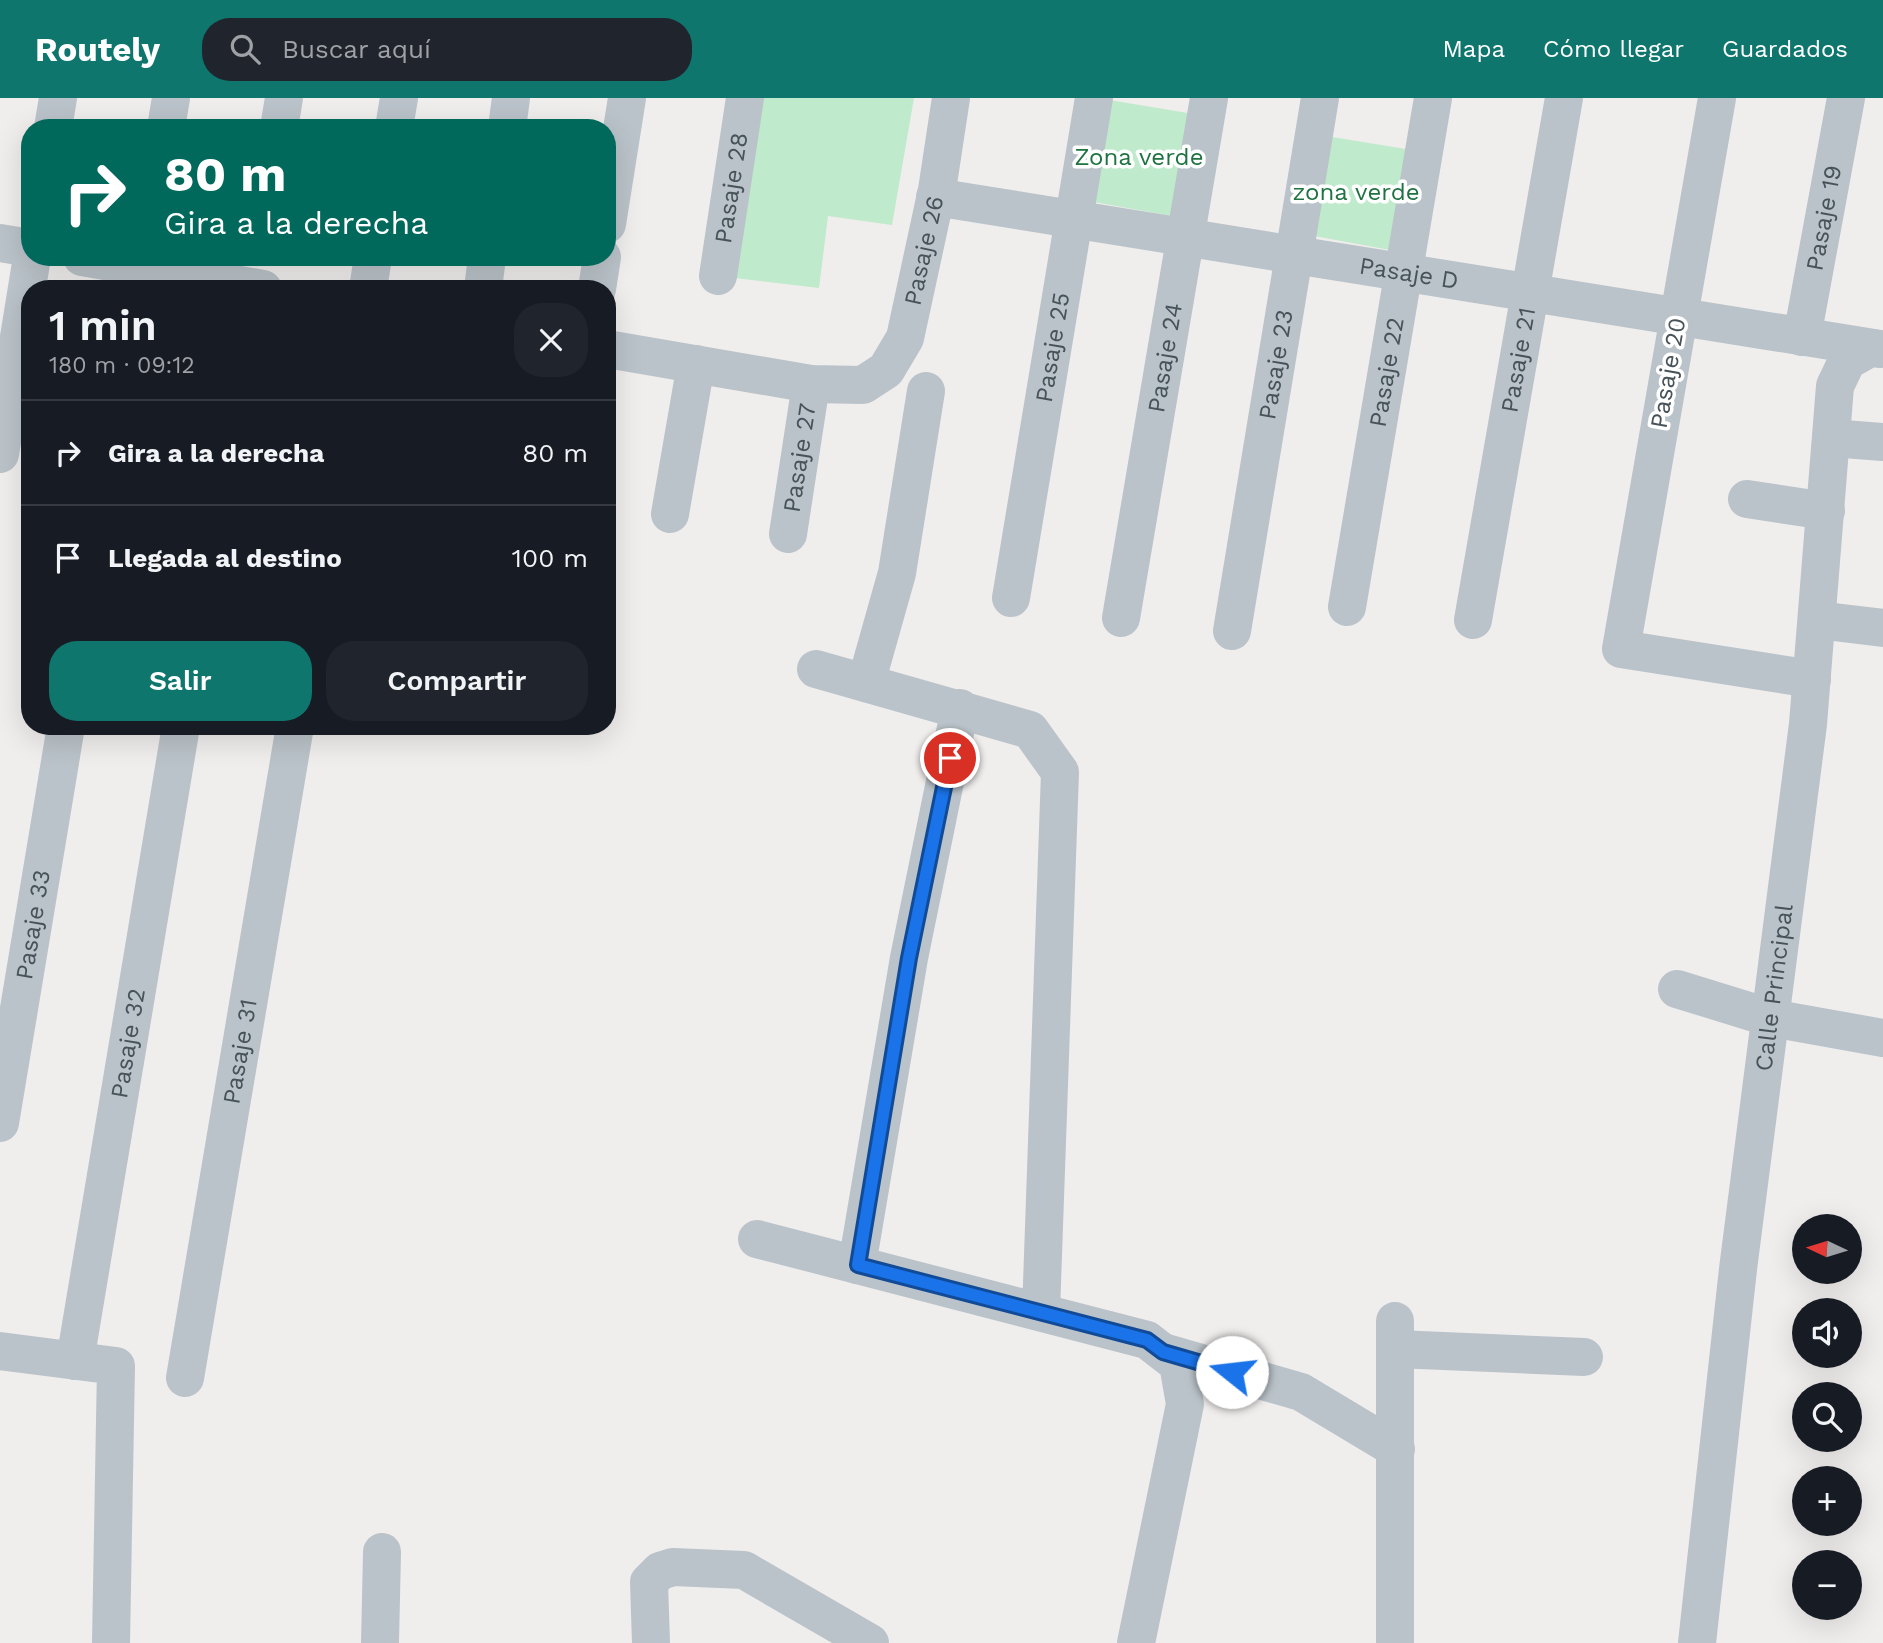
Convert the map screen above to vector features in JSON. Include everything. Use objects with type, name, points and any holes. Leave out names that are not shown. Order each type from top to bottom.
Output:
[{"type":"street","points":[[54,119],[58,98]]},
{"type":"street","points":[[168,119],[171,98]]},
{"type":"street","points":[[280,119],[284,98]]},
{"type":"street","points":[[396,119],[399,98]]},
{"type":"street","points":[[508,119],[511,98]]},
{"type":"street","points":[[616,167],[627,98]]},
{"type":"street","name":"Pasaje 28","points":[[718,276],[745,98]]},
{"type":"street","name":"Pasaje 26","points":[[811,384],[863,385],[886,370],[905,338],[935,197],[951,98]]},
{"type":"street","name":"Pasaje 25","points":[[1011,598],[1094,98]]},
{"type":"street","name":"Pasaje 24","points":[[1121,618],[1209,98]]},
{"type":"street","name":"Pasaje 23","points":[[1232,631],[1320,98]]},
{"type":"street","name":"Pasaje 22","points":[[1347,607],[1433,98]]},
{"type":"street","name":"Pasaje 21","points":[[1473,620],[1564,98]]},
{"type":"street","name":"Pasaje 20","points":[[1717,98],[1621,649],[1812,679]]},
{"type":"street","name":"Pasaje 19","points":[[1802,337],[1846,98]]},
{"type":"street","name":"Pasaje D","points":[[935,197],[1877,349]]},
{"type":"street","points":[[0,243],[21,246]]},
{"type":"street","points":[[121,266],[142,271],[246,280]]},
{"type":"street","points":[[0,454],[21,325]]},
{"type":"street","name":"Calle Principal","points":[[1697,1643],[1738,1269],[1812,679],[1835,386],[1847,361],[1877,349]]},
{"type":"street","points":[[616,351],[811,384]]},
{"type":"street","points":[[670,514],[696,364]]},
{"type":"street","name":"Pasaje 27","points":[[788,534],[811,384]]},
{"type":"street","points":[[866,683],[897,573],[926,391]]},
{"type":"street","points":[[1831,438],[1883,442]]},
{"type":"street","points":[[1747,499],[1826,511]]},
{"type":"street","points":[[1817,620],[1883,628]]},
{"type":"street","points":[[816,669],[1030,730],[1060,772],[1041,1312]]},
{"type":"street","points":[[858,1265],[909,958],[960,708]]},
{"type":"street","name":"Pasaje 33","points":[[0,1123],[65,735]]},
{"type":"street","name":"Pasaje 32","points":[[75,1361],[179,735]]},
{"type":"street","name":"Pasaje 31","points":[[185,1378],[293,735]]},
{"type":"street","points":[[1677,989],[1770,1018],[1883,1038]]},
{"type":"street","points":[[757,1239],[1147,1340],[1178,1364],[1185,1404],[1136,1643]]},
{"type":"street","points":[[1395,1643],[1396,1335],[1584,1357]]},
{"type":"street","points":[[0,1352],[116,1366],[111,1643]]},
{"type":"street","points":[[1163,1352],[1301,1392],[1396,1448]]},
{"type":"street","points":[[380,1643],[382,1552]]},
{"type":"street","points":[[651,1643],[649,1582],[660,1571],[673,1567],[744,1570],[870,1643]]},
{"type":"green space","points":[[745,98],[914,98],[892,225],[828,216],[819,288],[718,276]]},
{"type":"green space","name":"Zona verde","points":[[1097,98],[1206,116],[1189,219],[1077,199]]},
{"type":"green space","name":"zona verde","points":[[1314,134],[1424,152],[1406,253],[1298,233]]},
{"type":"route","points":[[950,758],[909,958],[858,1265],[1147,1340],[1163,1352],[1232,1372]]}]
